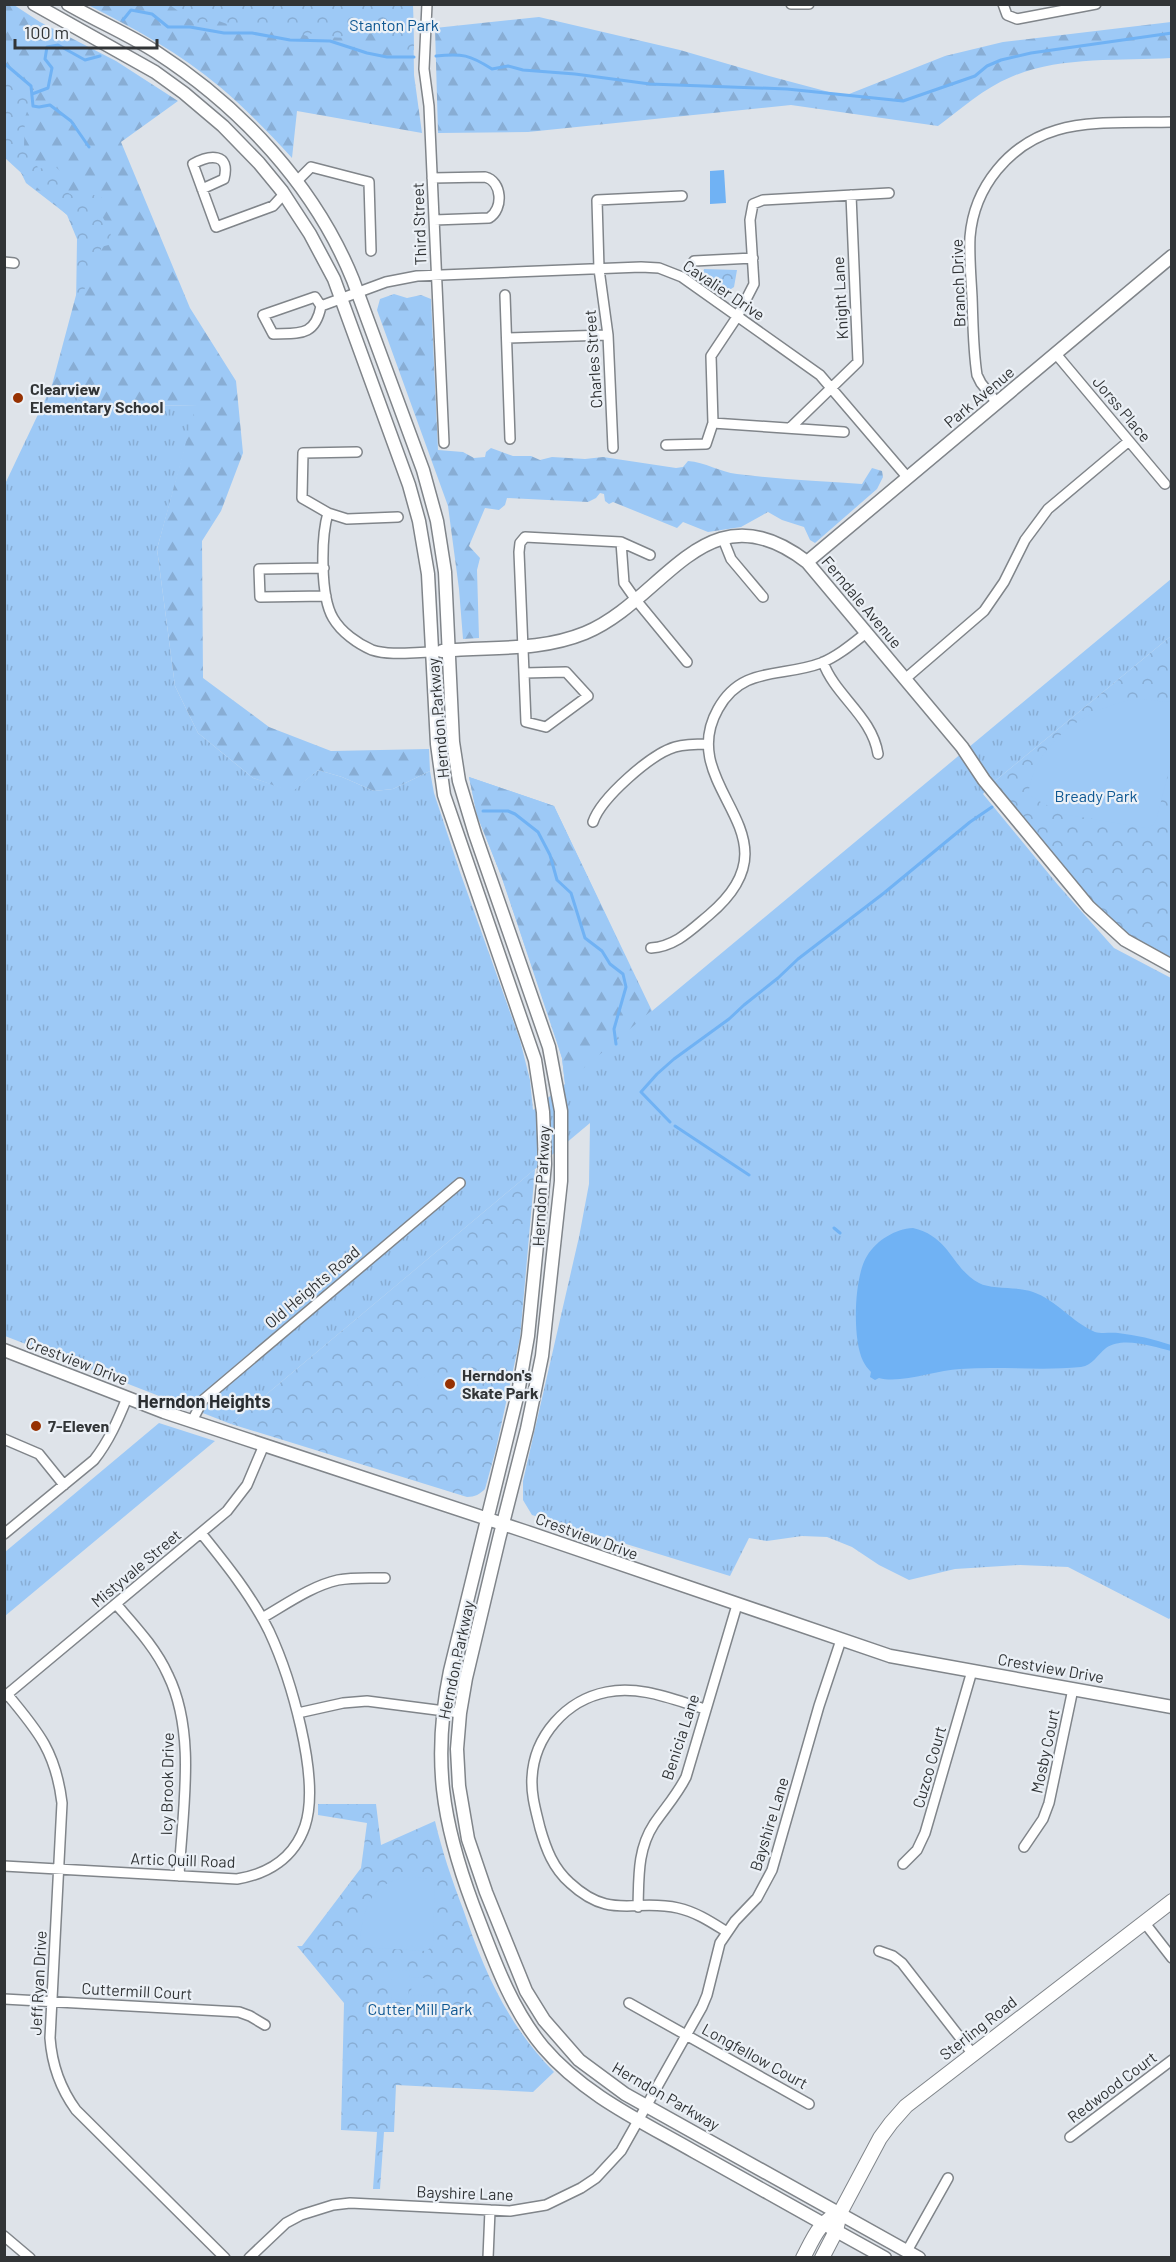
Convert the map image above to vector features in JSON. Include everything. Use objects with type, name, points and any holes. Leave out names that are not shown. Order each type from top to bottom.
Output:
[{"type":"main road","name":"Herndon Parkway","points":[[34,4],[140,63],[184,93],[235,137],[284,194],[334,279],[417,512],[428,574],[437,744],[444,795],[535,1060],[543,1112],[545,1164],[528,1336],[518,1393],[450,1671],[443,1710],[441,1779],[450,1835],[467,1889],[512,2001],[542,2045],[567,2071],[597,2095],[639,2120],[885,2258]]},
{"type":"main road","name":"Herndon Parkway","points":[[68,4],[154,51],[197,81],[249,126],[296,182],[315,209],[342,254],[358,293],[423,470],[441,538],[445,572],[453,742],[461,789],[549,1047],[561,1110],[561,1181],[545,1338],[527,1429],[465,1678],[460,1713],[459,1786],[468,1839],[490,1903],[526,1991],[544,2020],[579,2060],[611,2085],[647,2106],[920,2258]]},
{"type":"main road","name":"Park Avenue","points":[[807,562],[1172,256]]},
{"type":"main road","name":"Ferndale Avenue","points":[[432,652],[523,648],[557,642],[587,632],[607,622],[689,554],[706,544],[723,539],[748,537],[782,545],[807,562],[962,747],[989,786],[1089,907],[1125,939],[1172,966]]},
{"type":"main road","name":"Crestview Drive","points":[[4,1350],[192,1421],[890,1656],[1172,1707]]},
{"type":"main road","name":"Sterling Road","points":[[822,2258],[836,2231],[840,2213],[891,2123],[920,2094],[1172,1901]]},
{"type":"main road","points":[[803,2258],[822,2223],[840,2213]]},
{"type":"street","name":"Third Street","points":[[427,4],[424,69],[429,106],[444,443]]},
{"type":"street","points":[[791,4],[809,4]]},
{"type":"street","points":[[1003,4],[1007,15],[1017,19],[1096,4]]},
{"type":"street","name":"Branch Drive","points":[[997,403],[977,375],[970,255],[972,221],[984,189],[992,176],[1013,153],[1027,143],[1059,129],[1078,126],[1172,122]]},
{"type":"street","points":[[296,182],[311,167],[369,182],[371,251]]},
{"type":"street","points":[[432,178],[485,177],[493,179],[498,185],[499,207],[489,218],[434,220]]},
{"type":"street","points":[[202,189],[216,227],[273,206],[284,194]]},
{"type":"street","points":[[666,445],[706,444],[713,423],[711,356],[737,317],[754,284],[750,220],[753,204],[763,200],[889,193]]},
{"type":"street","name":"Knight Lane","points":[[790,428],[858,362],[850,195]]},
{"type":"street","name":"Charles Street","points":[[613,448],[608,334],[600,269],[597,200],[682,196]]},
{"type":"street","points":[[694,261],[753,258]]},
{"type":"street","name":"Cavalier Drive","points":[[321,306],[400,279],[436,275],[641,267],[669,271],[694,285],[820,375],[908,478]]},
{"type":"street","points":[[505,296],[510,439]]},
{"type":"street","points":[[315,297],[321,306],[318,320],[303,333],[273,334],[262,315],[315,297]]},
{"type":"street","points":[[507,338],[608,334]]},
{"type":"street","name":"Jorss Place","points":[[1056,354],[1165,484]]},
{"type":"street","points":[[713,423],[844,432]]},
{"type":"street","points":[[905,679],[984,610],[1004,582],[1025,540],[1048,509],[1129,441]]},
{"type":"street","points":[[357,452],[303,453],[302,498],[328,513],[346,519],[398,517]]},
{"type":"street","name":"Ferndale Avenue","points":[[328,513],[324,527],[324,568],[326,596],[333,618],[352,639],[364,646],[389,653],[432,652]]},
{"type":"street","points":[[524,673],[566,672],[588,696],[546,727],[526,722],[519,552],[520,543],[525,537],[621,543],[650,555]]},
{"type":"street","points":[[723,539],[731,559],[763,597]]},
{"type":"street","points":[[621,543],[624,583],[687,662]]},
{"type":"street","points":[[324,568],[259,569],[260,597],[326,596]]},
{"type":"street","points":[[651,948],[672,944],[681,939],[725,902],[734,891],[744,867],[744,838],[740,825],[712,769],[708,744],[712,722],[724,699],[739,685],[757,676],[823,662],[837,655],[866,633]]},
{"type":"street","points":[[823,662],[830,681],[868,726],[878,753]]},
{"type":"street","points":[[593,822],[600,806],[608,797],[658,755],[675,747],[708,744]]},
{"type":"street","name":"Old Heights Road","points":[[192,1421],[203,1400],[459,1183]]},
{"type":"street","points":[[4,1534],[94,1460],[106,1445],[127,1398]]},
{"type":"street","points":[[4,1439],[39,1454],[64,1485]]},
{"type":"street","name":"Mistyvale Street","points":[[6,1696],[227,1511],[247,1485],[264,1445]]},
{"type":"street","name":"Artic Quill Road","points":[[4,1866],[237,1879],[251,1877],[275,1866],[295,1847],[308,1813],[306,1756],[298,1713],[280,1658],[262,1618],[230,1569],[201,1533]]},
{"type":"street","points":[[262,1618],[329,1583],[352,1578],[385,1578]]},
{"type":"street","name":"Icy Brook Drive","points":[[116,1604],[158,1656],[176,1692],[181,1711],[186,1751],[179,1876]]},
{"type":"street","name":"Benicia Lane","points":[[638,1907],[641,1851],[654,1823],[673,1801],[686,1777],[737,1605]]},
{"type":"street","name":"Bayshire Lane","points":[[249,2258],[286,2223],[309,2211],[350,2203],[510,2211],[546,2205],[581,2188],[609,2165],[627,2142],[687,2035],[707,1995],[716,1956],[727,1932],[757,1898],[772,1870],[819,1706],[841,1640]]},
{"type":"street","name":"Cuzco Court","points":[[903,1864],[917,1850],[925,1833],[972,1671]]},
{"type":"street","name":"Mosby Court","points":[[1024,1847],[1049,1803],[1073,1689]]},
{"type":"street","points":[[705,1709],[636,1690],[606,1692],[585,1699],[562,1715],[548,1732],[534,1764],[532,1793],[545,1845],[551,1858],[569,1883],[594,1900],[611,1906],[662,1906],[691,1912],[727,1932]]},
{"type":"street","name":"Jeff Ryan Drive","points":[[6,1696],[38,1732],[55,1765],[62,1803],[51,2052],[59,2082],[76,2110],[225,2258]]},
{"type":"street","points":[[298,1713],[343,1703],[367,1701],[460,1713]]},
{"type":"street","points":[[1144,1922],[1172,1958]]},
{"type":"street","points":[[879,1951],[893,1956],[902,1963],[972,2053]]},
{"type":"street","name":"Cuttermill Court","points":[[4,1999],[239,2012],[265,2025]]},
{"type":"street","name":"Longfellow Court","points":[[629,2003],[809,2104]]},
{"type":"street","name":"Redwood Court","points":[[1070,2137],[1172,2060]]},
{"type":"street","points":[[907,2251],[948,2178]]},
{"type":"street","points":[[488,2258],[490,2210]]},
{"type":"street","points":[[4,2236],[30,2258]]},
{"type":"green space","points":[[4,5],[14,5],[40,22],[116,61],[178,101],[121,142],[190,308],[236,381],[243,453],[221,511],[202,541],[203,678],[269,727],[331,751],[429,749],[430,771],[393,789],[374,791],[342,777],[318,770],[292,792],[253,778],[198,733],[175,686],[157,549],[196,405],[94,407],[52,385],[83,269],[79,224],[26,183],[9,148],[4,116]]},
{"type":"green space","points":[[88,5],[413,5],[414,75],[422,133],[297,111],[292,158],[230,95],[205,75],[157,42]]},
{"type":"green space","name":"Stanton Park","points":[[170,5],[413,5],[414,50],[398,51],[366,29],[351,29],[346,38],[327,37],[318,30],[307,36],[292,31],[235,27],[216,20],[196,24]]},
{"type":"green space","points":[[539,17],[680,50],[844,96],[945,56],[1003,42],[1171,22],[1171,58],[1090,61],[1029,70],[991,87],[938,126],[791,105],[528,132],[438,133],[435,28]]},
{"type":"green space","points":[[4,61],[35,90],[25,117],[24,146],[39,169],[53,165],[63,173],[65,191],[84,202],[88,193],[102,198],[102,216],[110,230],[112,244],[101,247],[101,254],[76,307],[77,239],[67,215],[5,158]]},
{"type":"green space","points":[[704,269],[737,270],[734,287],[728,291],[702,276]]},
{"type":"green space","points":[[394,294],[407,298],[421,295],[431,299],[438,450],[463,452],[474,458],[485,457],[486,452],[491,448],[513,456],[531,456],[540,460],[552,457],[585,459],[603,457],[676,468],[683,467],[688,461],[737,474],[862,484],[872,468],[882,471],[883,477],[877,489],[815,543],[810,540],[804,527],[782,520],[768,512],[741,527],[708,532],[683,522],[677,528],[613,502],[609,504],[605,501],[604,494],[600,493],[588,502],[507,498],[505,505],[499,510],[485,508],[469,546],[480,558],[477,570],[479,638],[463,639],[448,506],[377,310],[380,299]]},
{"type":"green space","points":[[52,385],[94,407],[197,405],[157,549],[175,686],[198,733],[253,778],[292,791],[318,770],[342,777],[374,791],[393,789],[430,771],[434,793],[460,872],[520,1040],[530,1080],[533,1110],[565,1084],[562,1058],[502,878],[477,815],[469,777],[554,806],[652,1011],[1171,579],[1171,636],[989,786],[983,794],[1058,885],[1114,948],[1171,978],[1171,1617],[1169,1619],[1068,1567],[1020,1565],[955,1569],[909,1580],[879,1565],[852,1547],[827,1537],[802,1536],[767,1541],[749,1538],[730,1576],[532,1515],[523,1500],[523,1481],[589,1184],[590,1123],[231,1424],[5,1336],[5,484]]},
{"type":"green space","name":"Bready Park","points":[[1171,636],[1171,962],[1121,936],[989,786]]},
{"type":"green space","points":[[1136,699],[1171,702],[1171,762],[1153,825],[1147,828],[1063,814],[1028,795],[1041,758],[1066,730],[1099,710]]},
{"type":"green space","points":[[469,777],[554,806],[651,1011],[565,1084],[562,1058],[556,1038],[502,878],[477,815]]},
{"type":"green space","points":[[535,1169],[520,1338],[496,1449],[483,1491],[475,1496],[467,1497],[231,1424]]},
{"type":"green space","name":"Herndon's Skate Park","points":[[442,1373],[443,1378],[470,1373],[483,1386],[482,1391],[476,1397],[456,1386],[419,1393],[417,1379]]},
{"type":"green space","points":[[159,1423],[215,1441],[5,1616],[5,1552]]},
{"type":"green space","name":"Cutter Mill Park","points":[[318,1804],[376,1804],[381,1845],[435,1821],[451,1876],[479,1954],[510,2016],[537,2054],[554,2072],[533,2092],[396,2085],[394,2132],[384,2132],[380,2189],[373,2189],[377,2132],[341,2130],[344,2003],[297,1946],[302,1946],[361,1868],[367,1823],[318,1815]]},
{"type":"green space","points":[[408,1877],[435,1879],[433,1946],[426,1951],[360,1947],[365,1911],[376,1892],[384,1885]]},
{"type":"green space","points":[[392,1970],[410,1971],[408,2000],[391,1999]]},
{"type":"green space","points":[[412,1977],[435,1979],[434,1996],[411,1995]]},
{"type":"shaded area","points":[[724,170],[726,203],[710,204],[710,171]]},
{"type":"shaded area","points":[[913,1228],[935,1238],[962,1269],[979,1283],[991,1287],[1033,1292],[1049,1300],[1095,1332],[1152,1339],[1171,1345],[1171,1351],[1121,1343],[1106,1348],[1092,1362],[1081,1367],[960,1369],[908,1378],[875,1380],[870,1377],[871,1372],[859,1351],[856,1308],[859,1278],[867,1256],[881,1240],[893,1233]]},
{"type":"waterway","points":[[123,20],[131,10],[152,14],[168,27],[190,27],[224,33],[252,33],[290,40],[330,41],[387,57],[414,57]]},
{"type":"waterway","points":[[436,56],[466,56],[492,69],[508,66],[523,70],[650,84],[787,89],[903,101],[975,76],[987,66],[1001,60],[1031,53],[1172,33]]},
{"type":"waterway","points":[[32,94],[48,88],[52,68],[45,59],[47,47],[58,45],[85,60],[100,56]]},
{"type":"waterway","points":[[4,63],[31,86],[33,106],[50,105],[71,121],[89,147]]},
{"type":"waterway","points":[[670,1122],[641,1092],[657,1074],[729,1019],[798,959],[992,807]]},
{"type":"waterway","points":[[483,811],[508,811],[538,832],[550,855],[557,880],[571,893],[585,938],[602,951],[610,964],[623,974],[626,987],[614,1029],[616,1044]]},
{"type":"waterway","points":[[675,1126],[749,1175]]},
{"type":"waterway","points":[[834,1228],[840,1233]]},
{"type":"place","name":"Clearview Elementary School","points":[[18,398]]},
{"type":"place","name":"Herndon's Skate Park","points":[[450,1384]]},
{"type":"place","name":"7-Eleven","points":[[36,1426]]},
{"type":"district","name":"Herndon Heights","points":[[204,1402]]}]
